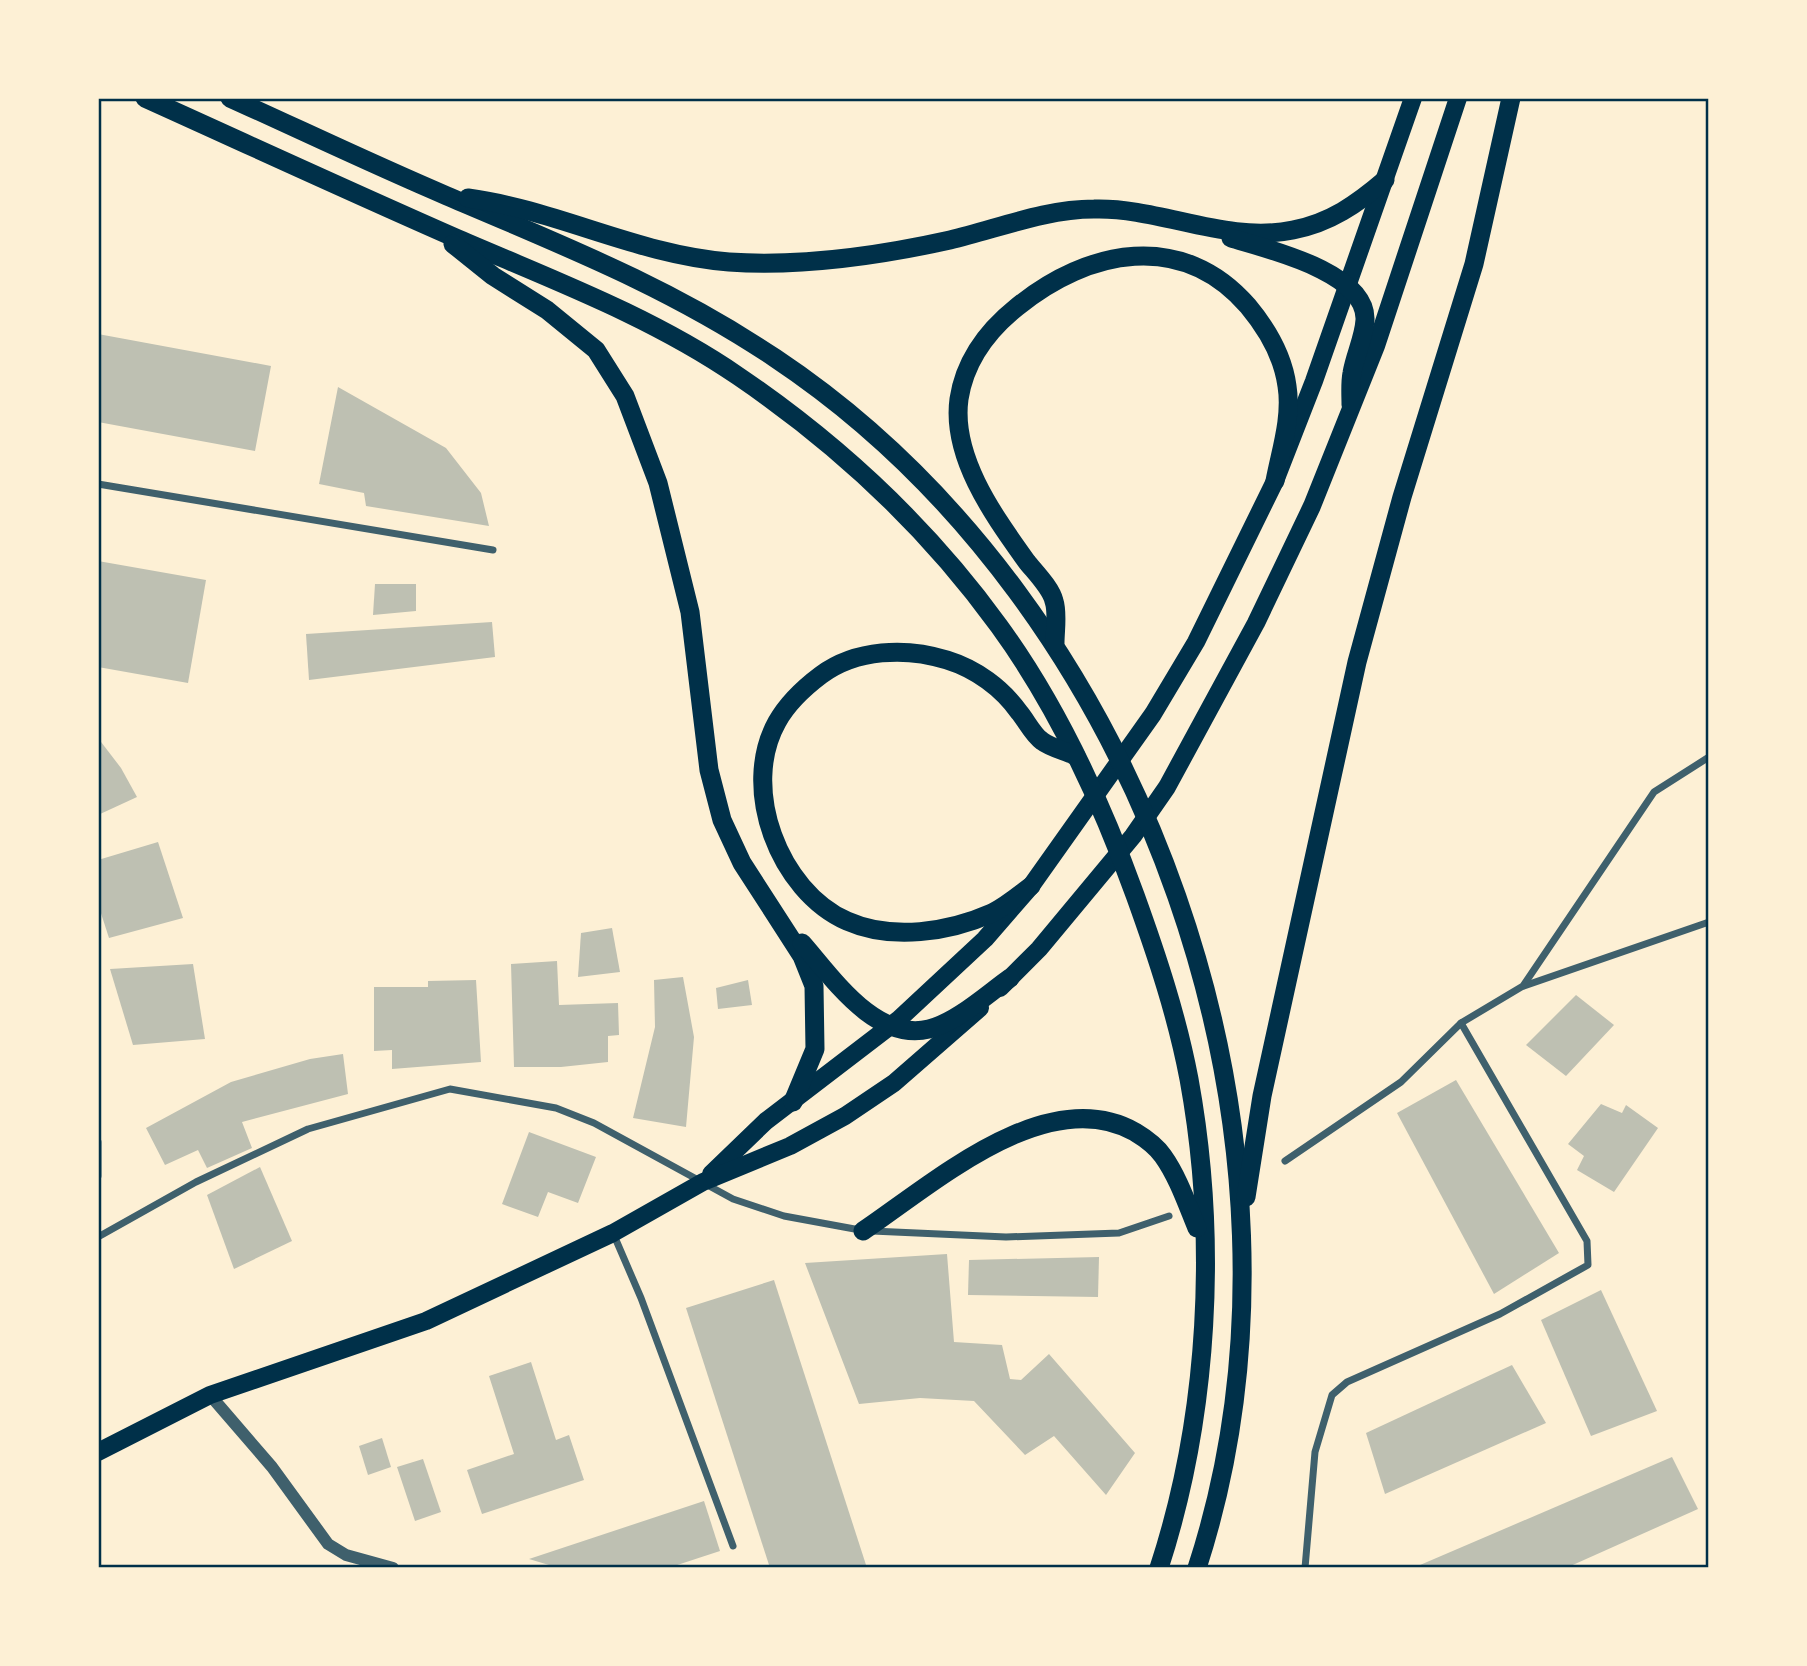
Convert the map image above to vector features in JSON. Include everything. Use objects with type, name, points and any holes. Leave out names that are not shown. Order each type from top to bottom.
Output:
[{"type":"highway","points":[[145,98],[592,297],[690,345],[787,411],[883,493],[925,535],[993,618],[1031,673],[1076,756],[1111,829],[1156,954],[1189,1078],[1197,1133],[1204,1304],[1194,1419],[1174,1521],[1159,1568]]},
{"type":"highway","points":[[230,98],[442,195],[646,281],[732,330],[788,366],[905,462],[986,550],[1055,643],[1137,791],[1179,904],[1227,1081],[1241,1237],[1238,1385],[1223,1475],[1198,1568]]},
{"type":"highway","points":[[1241,1237],[1262,1096],[1357,662],[1402,497],[1474,264],[1511,98]]},
{"type":"highway","points":[[442,195],[513,204],[646,248],[729,262],[792,262],[854,257],[948,240],[1060,211],[1096,208],[1183,223],[1270,233],[1294,230],[1327,220],[1358,203],[1385,180]]},
{"type":"highway","points":[[1183,223],[1280,254],[1317,268],[1347,285],[1363,304],[1366,318],[1352,374],[1351,405]]},
{"type":"highway","points":[[433,228],[492,276],[547,310],[596,350],[625,396],[658,483],[690,612],[709,770],[722,820],[742,863],[802,956],[814,986],[815,1049],[793,1102]]},
{"type":"highway","points":[[1055,643],[1054,599],[984,495],[960,433],[959,401],[965,374],[980,343],[1007,314],[1035,292],[1064,274],[1092,263],[1152,255],[1178,260],[1198,268],[1235,291],[1270,334],[1287,387],[1288,411],[1275,481]]},
{"type":"highway","points":[[1031,886],[995,912],[968,922],[916,932],[877,930],[846,921],[817,902],[782,856],[762,792],[765,758],[777,722],[806,686],[837,663],[876,653],[914,653],[948,660],[983,677],[1008,696],[1041,741],[1076,756]]},
{"type":"highway","points":[[776,914],[866,1011],[890,1027],[929,1030],[948,1021],[1010,978]]},
{"type":"highway","points":[[863,1231],[986,1149],[1027,1129],[1057,1121],[1089,1118],[1118,1123],[1144,1137],[1162,1154],[1203,1243]]},
{"type":"main road","points":[[703,1182],[766,1121],[890,1027],[985,939],[1031,886],[1153,714],[1202,631],[1275,481],[1413,98]]},
{"type":"main road","points":[[98,1452],[210,1395],[426,1321],[613,1233],[703,1182],[790,1146],[845,1116],[934,1051],[1010,978],[1091,889],[1167,787],[1288,556],[1396,289],[1458,98]]},
{"type":"street","points":[[98,484],[493,550]]},
{"type":"street","points":[[1523,986],[1654,792],[1709,757]]},
{"type":"street","points":[[1284,1161],[1401,1082],[1461,1023],[1523,986],[1709,922]]},
{"type":"street","points":[[1305,1568],[1315,1452],[1332,1395],[1347,1382],[1500,1314],[1588,1265],[1587,1241],[1461,1023]]},
{"type":"street","points":[[98,1237],[196,1182],[309,1129],[450,1089],[556,1108],[594,1123],[733,1199],[784,1216],[863,1231],[1006,1237],[1119,1233],[1169,1216]]},
{"type":"street","points":[[98,1142],[98,1176]]},
{"type":"street","points":[[613,1233],[641,1298],[733,1546]]},
{"type":"street","points":[[210,1395],[272,1467],[328,1544],[346,1555],[393,1568]]},
{"type":"building","points":[[98,334],[271,366],[255,451],[98,422]]},
{"type":"building","points":[[338,387],[446,448],[481,493],[489,526],[366,506],[364,493],[319,484]]},
{"type":"building","points":[[98,561],[206,580],[188,683],[98,667]]},
{"type":"building","points":[[375,584],[416,584],[416,611],[373,615]]},
{"type":"building","points":[[492,622],[495,657],[309,680],[306,634]]},
{"type":"building","points":[[98,738],[121,768],[137,797],[98,815]]},
{"type":"building","points":[[158,842],[183,918],[109,938],[98,904],[98,860]]},
{"type":"building","points":[[612,928],[620,972],[578,977],[581,933]]},
{"type":"building","points":[[557,961],[559,1005],[618,1003],[619,1035],[608,1036],[608,1062],[561,1067],[514,1067],[511,964]]},
{"type":"building","points":[[193,964],[205,1039],[133,1045],[110,969]]},
{"type":"building","points":[[683,977],[694,1037],[686,1127],[633,1118],[655,1027],[654,980]]},
{"type":"building","points":[[476,980],[481,1062],[392,1069],[392,1050],[374,1051],[374,987],[428,987],[428,981]]},
{"type":"building","points":[[748,980],[752,1005],[718,1009],[716,988]]},
{"type":"building","points":[[1576,995],[1614,1025],[1566,1076],[1526,1045]]},
{"type":"building","points":[[343,1054],[348,1094],[242,1122],[252,1148],[207,1168],[198,1150],[165,1165],[146,1128],[231,1082],[310,1059]]},
{"type":"building","points":[[1456,1080],[1559,1253],[1494,1294],[1397,1113]]},
{"type":"building","points":[[1601,1104],[1622,1113],[1626,1105],[1658,1128],[1614,1192],[1577,1170],[1584,1156],[1568,1144]]},
{"type":"building","points":[[529,1132],[596,1157],[578,1203],[548,1192],[538,1217],[502,1204]]},
{"type":"building","points":[[260,1167],[292,1241],[234,1269],[207,1195]]},
{"type":"building","points":[[947,1254],[954,1342],[1002,1345],[1010,1379],[1021,1380],[1049,1354],[1135,1453],[1106,1495],[1054,1436],[1025,1455],[974,1401],[920,1398],[859,1404],[805,1263]]},
{"type":"building","points":[[1099,1257],[1098,1297],[968,1295],[969,1260]]},
{"type":"building","points":[[774,1280],[867,1568],[770,1568],[686,1308]]},
{"type":"building","points":[[1601,1290],[1657,1411],[1591,1436],[1541,1320]]},
{"type":"building","points":[[531,1362],[556,1440],[569,1435],[584,1480],[482,1514],[467,1470],[514,1454],[489,1376]]},
{"type":"building","points":[[1512,1365],[1546,1423],[1385,1494],[1366,1433]]},
{"type":"building","points":[[382,1438],[391,1467],[368,1475],[359,1446]]},
{"type":"building","points":[[1672,1457],[1698,1509],[1566,1568],[1413,1568]]},
{"type":"building","points":[[423,1459],[441,1512],[415,1521],[397,1467]]},
{"type":"building","points":[[704,1501],[720,1551],[668,1568],[559,1568],[529,1559]]}]
